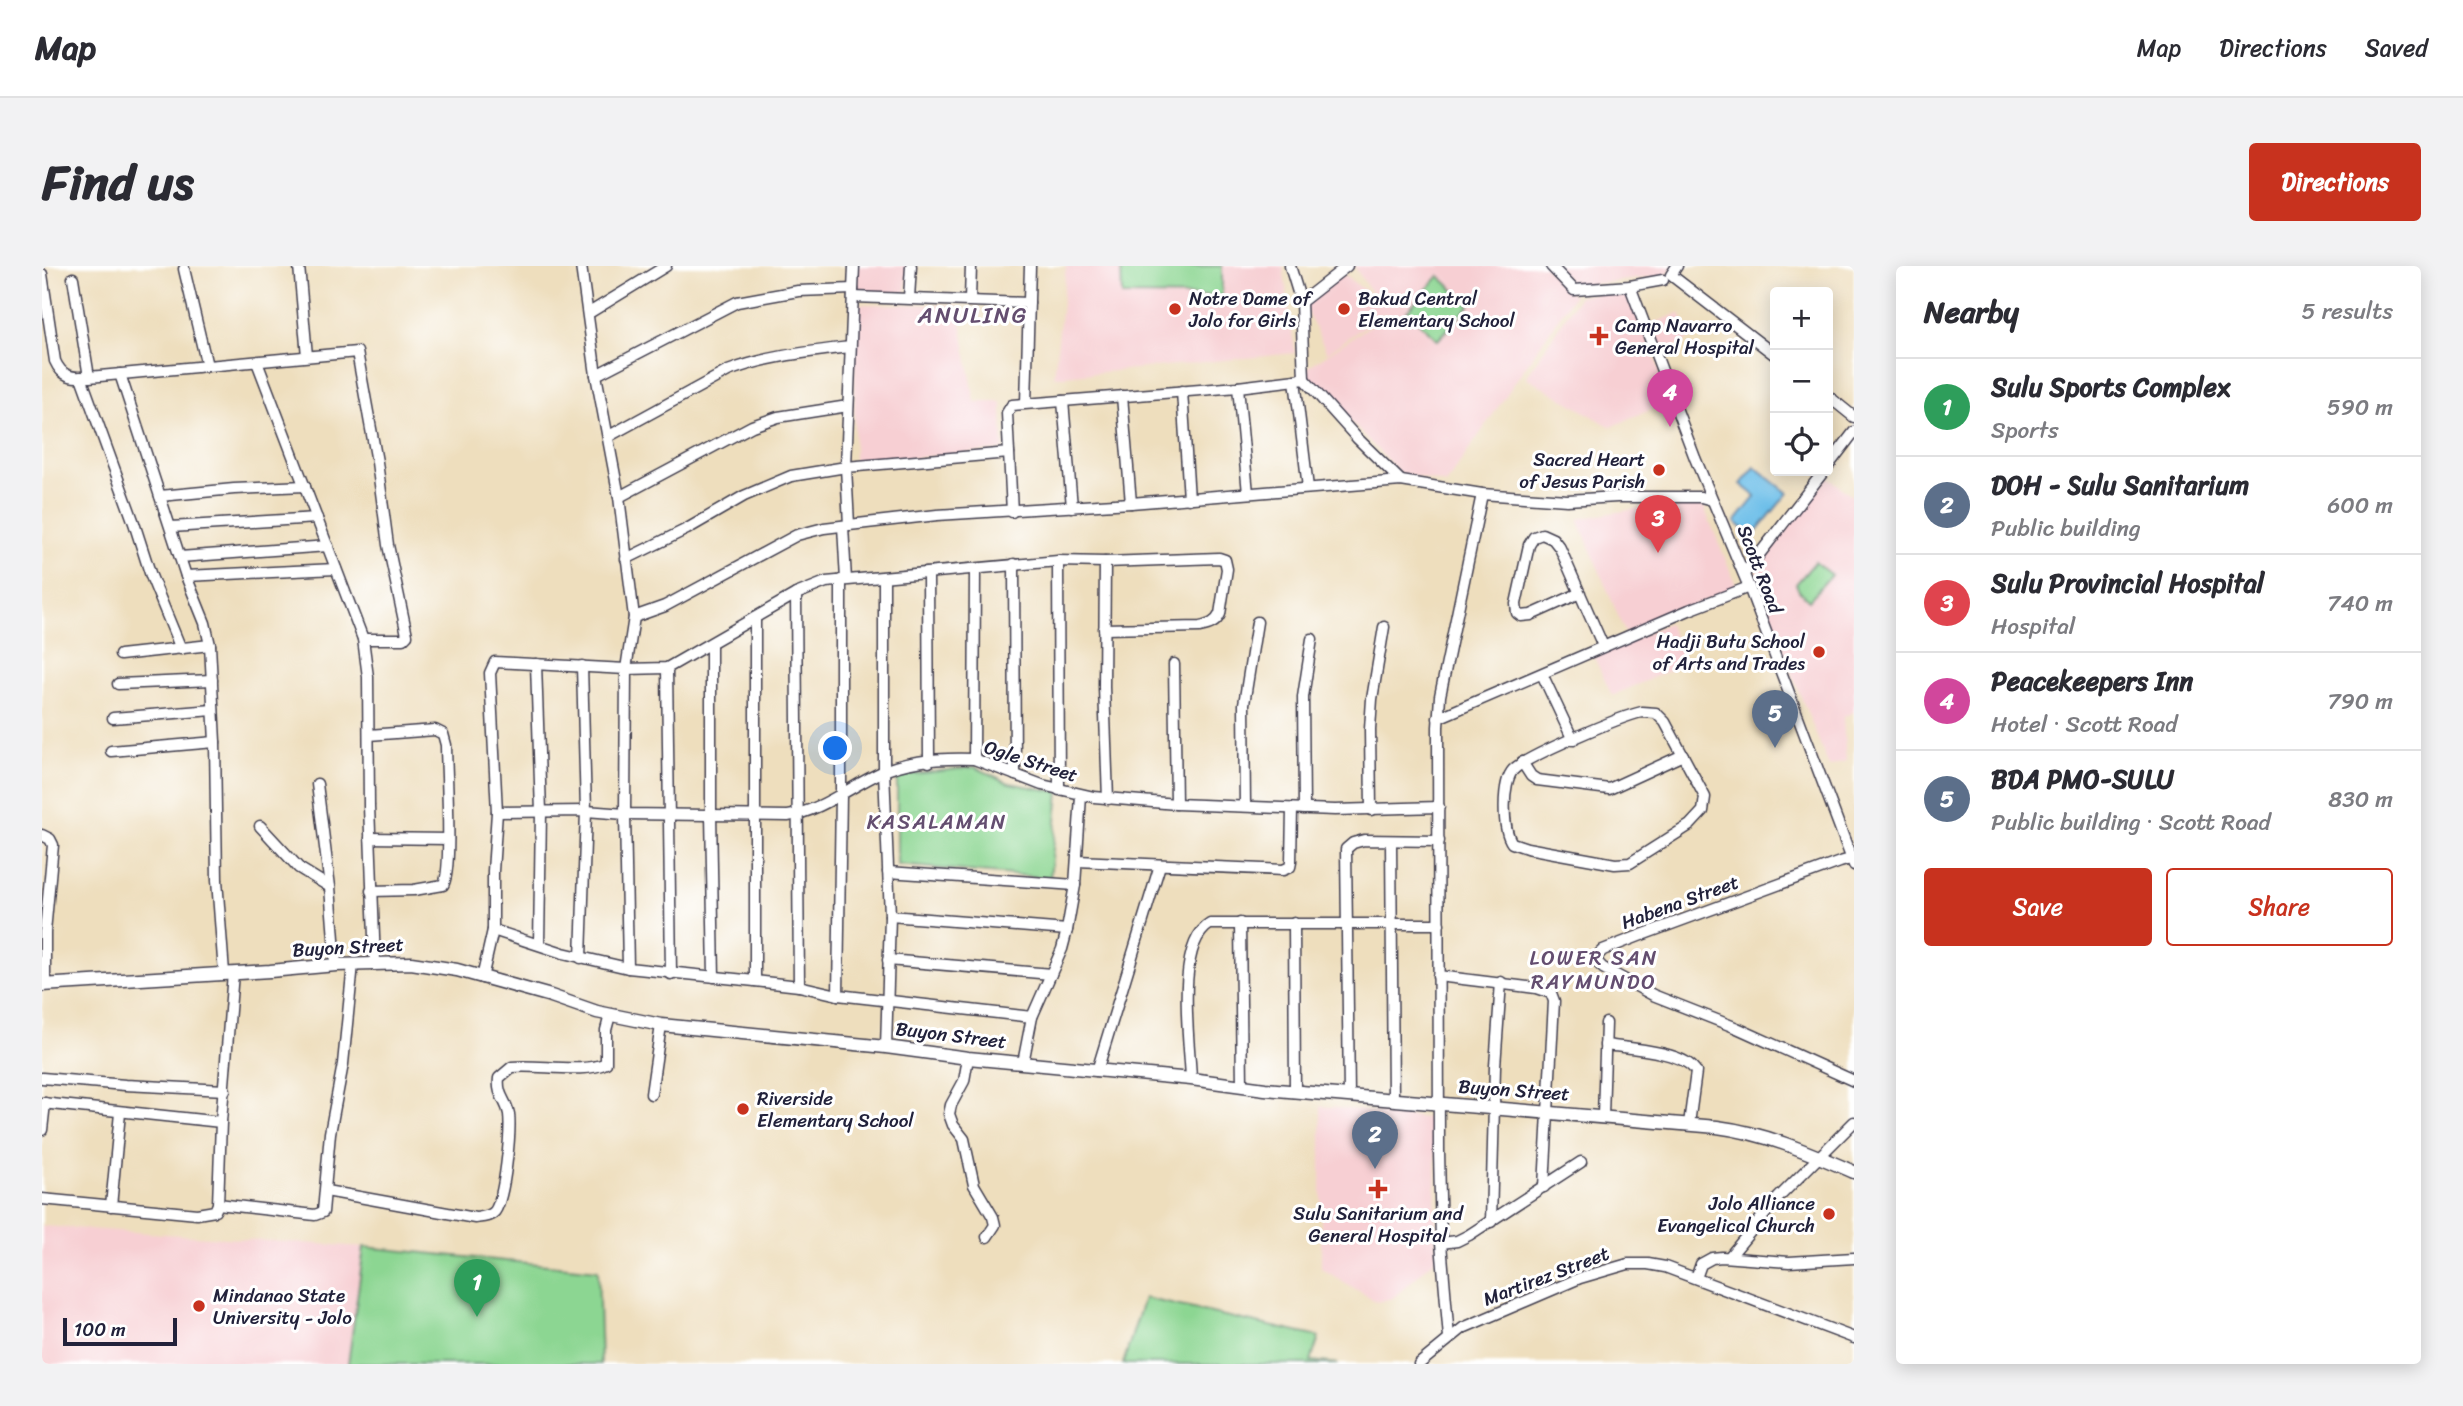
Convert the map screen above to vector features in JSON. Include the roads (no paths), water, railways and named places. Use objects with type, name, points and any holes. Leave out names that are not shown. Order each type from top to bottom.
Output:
[{"type":"main road","name":"Buyon Street","points":[[43,985],[336,964],[411,962],[457,970],[610,1015],[661,1025],[1296,1092],[1689,1124],[1745,1132],[1820,1157],[1854,1172]]},
{"type":"street","points":[[299,266],[307,356]]},
{"type":"street","points":[[581,266],[596,375],[619,497],[634,617],[626,668],[628,968]]},
{"type":"street","points":[[643,266],[645,278]]},
{"type":"street","points":[[589,313],[666,266]]},
{"type":"street","points":[[838,995],[846,467],[854,266]]},
{"type":"street","points":[[909,298],[911,266]]},
{"type":"street","points":[[970,300],[971,266]]},
{"type":"street","points":[[1026,403],[1030,266]]},
{"type":"street","points":[[1290,266],[1301,302],[1300,380],[1308,488]]},
{"type":"street","points":[[1301,302],[1348,266]]},
{"type":"street","points":[[1551,266],[1574,289],[1630,286],[1663,280]]},
{"type":"street","points":[[1677,266],[1671,275],[1770,351]]},
{"type":"street","points":[[184,268],[207,366]]},
{"type":"street","points":[[42,274],[56,365],[66,376],[85,377],[358,352],[388,545],[407,635],[402,639],[363,639]]},
{"type":"street","points":[[73,278],[85,377],[151,576],[181,649]]},
{"type":"street","name":"Scott Road","points":[[1630,286],[1712,500],[1744,574],[1853,861]]},
{"type":"street","points":[[596,375],[737,302],[798,291],[1029,303]]},
{"type":"street","points":[[608,436],[728,371],[748,363],[850,347]]},
{"type":"street","points":[[257,362],[363,639],[368,677],[371,891],[375,963]]},
{"type":"street","points":[[42,1199],[197,1214],[212,1213],[218,1204],[228,973],[216,880],[215,742],[210,645],[205,623],[186,576],[120,374]]},
{"type":"street","points":[[1012,512],[1007,411],[1012,405],[1300,380]]},
{"type":"street","points":[[1300,380],[1401,481]]},
{"type":"street","points":[[1238,387],[1248,492]]},
{"type":"street","points":[[1182,391],[1189,499]]},
{"type":"street","points":[[1122,396],[1131,503]]},
{"type":"street","points":[[1833,400],[1854,417]]},
{"type":"street","points":[[1063,401],[1072,507]]},
{"type":"street","points":[[619,497],[752,426],[778,417],[848,406]]},
{"type":"street","points":[[1833,459],[1854,432]]},
{"type":"street","points":[[626,559],[760,488],[791,476],[846,467],[1009,453]]},
{"type":"street","points":[[1744,574],[1820,476]]},
{"type":"street","points":[[634,617],[665,606],[797,535],[824,528],[937,515],[1012,512],[1401,481],[1482,494],[1567,500],[1702,497],[1712,500]]},
{"type":"street","points":[[160,496],[305,486]]},
{"type":"street","points":[[1449,1338],[1441,1243],[1438,718],[1440,696],[1482,494]]},
{"type":"street","points":[[171,527],[317,518]]},
{"type":"street","points":[[1580,593],[1531,615],[1521,616],[1517,613],[1516,604],[1528,545],[1534,537],[1542,534],[1555,540],[1580,593],[1603,646]]},
{"type":"street","points":[[180,557],[328,546]]},
{"type":"street","points":[[482,978],[493,930],[497,812],[490,668],[493,663],[667,668],[796,594],[815,586],[844,580],[1058,561],[1225,559],[1227,569],[1220,614],[1210,624],[1200,627],[1104,629]]},
{"type":"street","points":[[1058,561],[1059,790]]},
{"type":"street","points":[[1105,562],[1108,799]]},
{"type":"street","points":[[1014,564],[1015,775]]},
{"type":"street","points":[[186,576],[337,569]]},
{"type":"street","points":[[974,760],[975,569]]},
{"type":"street","points":[[928,574],[929,762]]},
{"type":"street","points":[[884,578],[884,771],[890,916],[886,1047]]},
{"type":"street","points":[[1438,718],[1603,646],[1749,587]]},
{"type":"street","points":[[796,594],[799,986]]},
{"type":"street","points":[[755,618],[755,981]]},
{"type":"street","points":[[1245,806],[1244,704],[1248,665],[1257,622]]},
{"type":"street","points":[[1371,810],[1372,699],[1384,627]]},
{"type":"street","points":[[1304,809],[1303,697],[1312,639]]},
{"type":"street","points":[[711,644],[714,976]]},
{"type":"street","points":[[120,655],[210,645]]},
{"type":"street","points":[[536,664],[541,812],[539,944]]},
{"type":"street","points":[[1174,664],[1176,804]]},
{"type":"street","points":[[581,958],[586,811],[582,666]]},
{"type":"street","points":[[667,668],[671,974]]},
{"type":"street","points":[[1542,674],[1573,740]]},
{"type":"street","points":[[118,684],[212,680]]},
{"type":"street","points":[[113,718],[213,710]]},
{"type":"street","points":[[1652,712],[1665,722],[1705,797],[1703,811],[1690,825],[1665,842],[1633,862],[1623,865],[1511,843],[1506,828],[1506,785],[1511,772],[1522,762],[1573,740],[1631,715],[1652,712]]},
{"type":"street","points":[[369,735],[435,730],[443,734],[446,745],[448,839],[448,875],[443,885],[414,890],[371,891]]},
{"type":"street","points":[[111,751],[215,742]]},
{"type":"street","points":[[1522,762],[1537,780],[1609,789],[1683,755]]},
{"type":"street","name":"Ogle Street","points":[[497,812],[799,814],[884,771],[929,762],[974,760],[1059,790],[1108,799],[1292,809],[1439,807]]},
{"type":"street","points":[[317,784],[330,887],[336,964]]},
{"type":"street","points":[[1023,1063],[1032,1017],[1067,930],[1077,861],[1081,796]]},
{"type":"street","points":[[1077,861],[1287,869],[1291,862],[1292,809]]},
{"type":"street","points":[[260,826],[299,868],[330,887]]},
{"type":"street","points":[[42,835],[47,836],[52,845],[43,985]]},
{"type":"street","points":[[370,838],[448,839]]},
{"type":"street","points":[[1349,1096],[1346,849],[1353,843],[1364,840],[1439,841]]},
{"type":"street","points":[[1391,841],[1392,1100]]},
{"type":"street","name":"Habena Street","points":[[1853,861],[1639,936],[1603,950],[1597,956],[1598,963],[1603,968],[1653,995],[1737,1028],[1854,1081]]},
{"type":"street","points":[[1097,1071],[1160,864]]},
{"type":"street","points":[[888,872],[1074,885]]},
{"type":"street","points":[[890,916],[1067,930]]},
{"type":"street","points":[[1191,1080],[1187,996],[1192,951],[1200,932],[1210,923],[1439,924]]},
{"type":"street","points":[[1240,923],[1242,1086]]},
{"type":"street","points":[[1294,923],[1296,1092]]},
{"type":"street","points":[[493,930],[581,958],[628,968],[799,986],[838,995],[1032,1017]]},
{"type":"street","points":[[888,960],[1051,974]]},
{"type":"street","points":[[218,1204],[318,1216],[323,1212],[330,1133],[343,1064],[353,964]]},
{"type":"street","points":[[1438,976],[1548,990],[1553,996],[1544,1186]]},
{"type":"street","points":[[1491,1222],[1501,982]]},
{"type":"street","points":[[326,1192],[475,1218],[490,1215],[500,1200],[509,1131],[509,1112],[498,1089],[499,1078],[512,1067],[601,1066],[606,1063],[606,1030],[610,1015]]},
{"type":"street","points":[[1603,1116],[1606,1023]]},
{"type":"street","points":[[651,1094],[661,1025]]},
{"type":"street","points":[[1605,1045],[1678,1058],[1693,1065],[1696,1072],[1689,1124]]},
{"type":"street","points":[[968,1058],[964,1081],[951,1105],[950,1114],[953,1125],[964,1139],[974,1185],[993,1217],[995,1225],[988,1237]]},
{"type":"street","points":[[42,1078],[225,1090]]},
{"type":"street","points":[[42,1130],[44,1103],[220,1122]]},
{"type":"street","points":[[111,1206],[120,1113]]},
{"type":"street","points":[[1730,1256],[1773,1203],[1854,1122]]},
{"type":"street","points":[[1441,1243],[1457,1241],[1491,1222],[1581,1162]]},
{"type":"street","points":[[1696,1278],[1697,1271],[1705,1261],[1730,1256],[1789,1262],[1854,1258]]},
{"type":"street","name":"Martirez Street","points":[[1419,1364],[1463,1328],[1531,1298],[1616,1266],[1655,1265],[1854,1338]]},
{"type":"water","points":[[1755,467],[1788,493],[1753,536],[1735,522],[1756,496],[1741,484]]},
{"type":"place","name":"Notre Dame of Jolo for Girls","points":[[1175,309]]},
{"type":"place","name":"Bakud Central Elementary School","points":[[1344,309]]},
{"type":"place","name":"Camp Navarro General Hospital","points":[[1599,336]]},
{"type":"place","name":"Peacekeepers Inn","points":[[1670,427]]},
{"type":"place","name":"Sacred Heart of Jesus Parish","points":[[1659,470]]},
{"type":"place","name":"Sulu Provincial Hospital","points":[[1658,553]]},
{"type":"place","name":"Hadji Butu School of Arts and Trades","points":[[1819,652]]},
{"type":"place","name":"BDA PMO-SULU","points":[[1775,748]]},
{"type":"place","name":"Riverside Elementary School","points":[[743,1109]]},
{"type":"place","name":"DOH - Sulu Sanitarium","points":[[1375,1169]]},
{"type":"place","name":"Sulu Sanitarium and General Hospital","points":[[1378,1189]]},
{"type":"place","name":"Jolo Alliance Evangelical Church","points":[[1829,1214]]},
{"type":"place","name":"Mindanao State University - Jolo","points":[[199,1306]]},
{"type":"place","name":"Sulu Sports Complex","points":[[477,1317]]},
{"type":"district","name":"ANULING","points":[[973,315]]},
{"type":"district","name":"KASALAMAN","points":[[937,822]]},
{"type":"district","name":"LOWER SAN RAYMUNDO","points":[[1594,970]]}]
